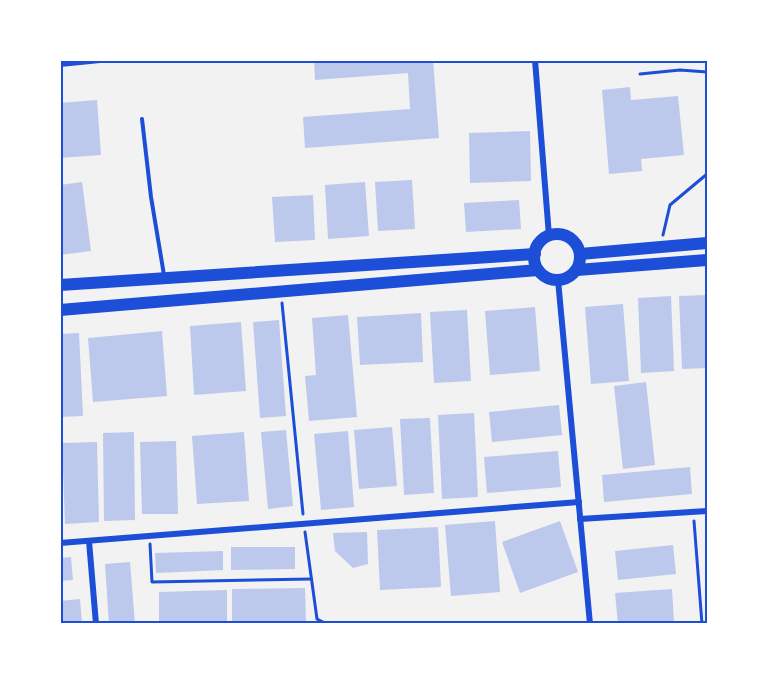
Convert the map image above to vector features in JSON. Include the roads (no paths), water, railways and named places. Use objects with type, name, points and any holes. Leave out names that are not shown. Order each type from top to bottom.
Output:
[{"type":"main road","points":[[577,270],[580,254],[571,238],[565,235],[549,236],[542,241],[535,254],[538,270],[544,276],[558,280],[567,278],[577,270],[707,260]]},
{"type":"main road","points":[[580,254],[707,243]]},
{"type":"main road","points":[[60,285],[535,254]]},
{"type":"main road","points":[[60,310],[538,270]]},
{"type":"street","points":[[60,64],[100,60]]},
{"type":"street","points":[[535,60],[549,236]]},
{"type":"street","points":[[558,280],[590,624]]},
{"type":"street","points":[[60,543],[579,502]]},
{"type":"street","points":[[580,519],[707,511]]},
{"type":"street","points":[[88,541],[96,624]]},
{"type":"lane","points":[[142,119],[151,197],[165,278]]}]
